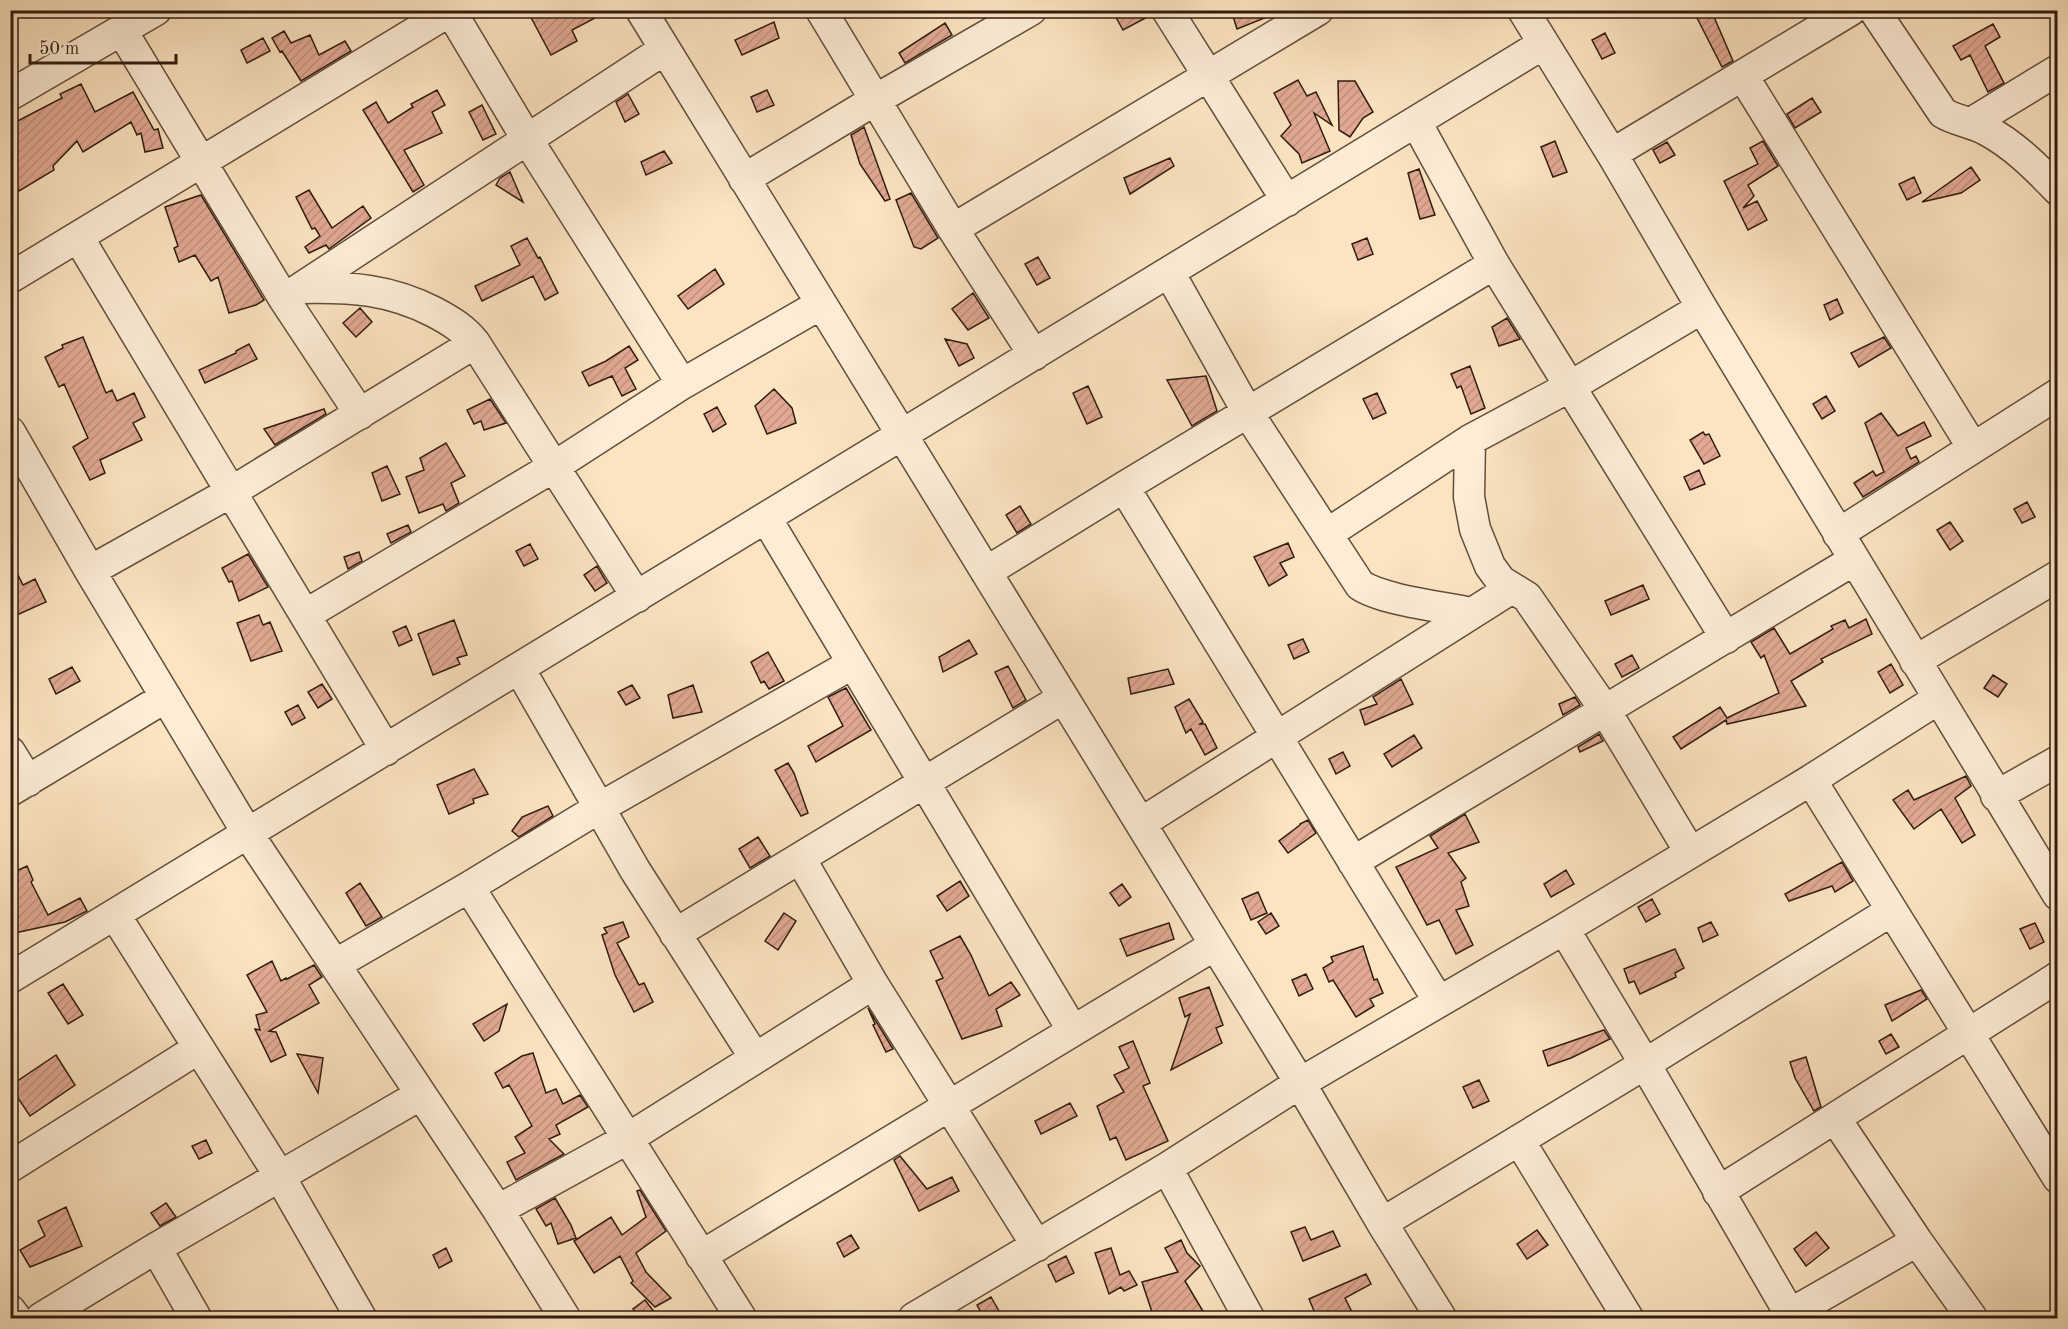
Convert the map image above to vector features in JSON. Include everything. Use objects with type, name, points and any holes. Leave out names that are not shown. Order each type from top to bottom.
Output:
[{"type":"street","points":[[10,95],[122,32],[156,10]]},
{"type":"street","points":[[641,10],[1300,1083],[1441,1318]]},
{"type":"street","points":[[821,10],[953,229],[1034,355]]},
{"type":"street","points":[[744,179],[875,100],[999,18],[1031,10]]},
{"type":"street","points":[[1167,10],[1287,201]]},
{"type":"street","points":[[953,229],[1318,10]]},
{"type":"street","points":[[1612,154],[1851,10]]},
{"type":"street","points":[[1874,10],[1940,110],[1952,118],[1986,129],[2058,190]]},
{"type":"street","points":[[10,278],[450,11],[527,140],[682,384]]},
{"type":"street","points":[[1531,13],[1543,44],[1612,154],[1838,534],[2058,895]]},
{"type":"street","points":[[122,32],[200,162],[293,293],[360,414]]},
{"type":"street","points":[[10,978],[1543,44]]},
{"type":"street","points":[[293,293],[664,49]]},
{"type":"street","points":[[1971,123],[2058,70]]},
{"type":"street","points":[[1743,76],[1973,448]]},
{"type":"street","points":[[1416,122],[1494,264],[1726,638]]},
{"type":"street","points":[[78,237],[386,750]]},
{"type":"street","points":[[986,572],[1494,264]]},
{"type":"street","points":[[1169,272],[1248,413],[1362,587],[1390,596],[1471,613]]},
{"type":"street","points":[[293,293],[356,288],[400,297],[449,320],[465,331],[555,466],[637,597]]},
{"type":"street","points":[[305,615],[555,466],[682,384],[821,304]]},
{"type":"street","points":[[1327,534],[1470,440],[1571,386],[1702,308]]},
{"type":"street","points":[[90,572],[231,492],[475,343]]},
{"type":"street","points":[[1838,534],[2058,394]]},
{"type":"street","points":[[1470,440],[1468,485],[1475,529],[1496,576],[1527,597],[1605,710],[1690,852]]},
{"type":"street","points":[[13,442],[248,834],[498,1210],[566,1318]]},
{"type":"street","points":[[1124,487],[1439,1002]]},
{"type":"street","points":[[766,518],[1073,1031]]},
{"type":"street","points":[[1353,862],[1854,560]]},
{"type":"street","points":[[1915,661],[2058,576]]},
{"type":"street","points":[[1141,824],[1512,588]]},
{"type":"street","points":[[336,964],[599,808],[852,664]]},
{"type":"street","points":[[519,668],[599,808],[675,934],[755,1058]]},
{"type":"street","points":[[10,752],[19,786],[166,697]]},
{"type":"street","points":[[675,934],[1063,698]]},
{"type":"street","points":[[914,1318],[1167,1168],[1300,1083],[1564,929],[1811,780],[1938,699]]},
{"type":"street","points":[[1996,796],[2058,761]]},
{"type":"street","points":[[1811,780],[2058,1178]]},
{"type":"street","points":[[800,858],[873,984],[1037,1246]]},
{"type":"street","points":[[469,887],[741,1318]]},
{"type":"street","points":[[1382,1223],[1646,1064],[1891,911]]},
{"type":"street","points":[[114,915],[279,1175],[362,1318]]},
{"type":"street","points":[[1564,929],[1646,1064],[1787,1316],[1917,1241]]},
{"type":"street","points":[[702,1256],[1215,945]]},
{"type":"street","points":[[1718,1192],[2058,977]]},
{"type":"street","points":[[498,1210],[627,1139],[873,984]]},
{"type":"street","points":[[10,1167],[199,1048]]},
{"type":"street","points":[[41,1318],[279,1175],[420,1095]]},
{"type":"street","points":[[1835,1118],[1917,1241],[1972,1318]]},
{"type":"street","points":[[1519,1140],[1628,1318]]},
{"type":"street","points":[[1167,1168],[1239,1315]]},
{"type":"street","points":[[156,1248],[196,1318]]},
{"type":"street","points":[[10,1310],[16,1318]]},
{"type":"building","points":[[527,10],[610,10],[572,30],[577,41],[551,55]]},
{"type":"building","points":[[1112,10],[1150,10],[1151,15],[1123,30]]},
{"type":"building","points":[[1231,10],[1282,10],[1282,11],[1237,29]]},
{"type":"building","points":[[1693,10],[1711,10],[1733,61],[1722,67]]},
{"type":"building","points":[[774,22],[779,38],[742,55],[735,40]]},
{"type":"building","points":[[945,23],[952,35],[905,63],[899,53]]},
{"type":"building","points":[[1993,24],[2000,37],[1985,46],[2004,83],[1988,92],[1970,55],[1961,60],[1953,46]]},
{"type":"building","points":[[284,31],[291,43],[310,35],[319,55],[345,41],[351,51],[301,81],[272,38]]},
{"type":"building","points":[[1605,33],[1615,53],[1602,59],[1592,40]]},
{"type":"building","points":[[263,38],[270,51],[247,63],[241,50]]},
{"type":"building","points":[[1298,80],[1307,96],[1316,92],[1332,125],[1314,113],[1330,151],[1302,163],[1299,154],[1281,136],[1291,125],[1274,93]]},
{"type":"building","points":[[1338,81],[1355,81],[1373,112],[1363,118],[1350,137],[1339,130]]},
{"type":"building","points":[[81,84],[95,112],[133,92],[154,130],[158,129],[163,148],[145,152],[141,133],[137,135],[131,122],[83,152],[77,141],[53,166],[54,170],[19,191],[10,178],[10,125],[62,98],[60,94]]},
{"type":"building","points":[[437,90],[445,105],[432,112],[442,133],[404,150],[424,185],[413,192],[363,110],[376,102],[388,123],[413,107],[411,104]]},
{"type":"building","points":[[767,90],[774,105],[757,112],[751,97]]},
{"type":"building","points":[[628,94],[639,114],[625,122],[616,102]]},
{"type":"building","points":[[1812,98],[1821,112],[1795,128],[1787,114]]},
{"type":"building","points":[[482,105],[496,134],[483,140],[469,112]]},
{"type":"building","points":[[864,127],[890,199],[885,201],[860,164],[851,135]]},
{"type":"building","points":[[1555,141],[1567,172],[1553,177],[1541,147]]},
{"type":"building","points":[[1763,141],[1778,166],[1748,185],[1754,196],[1743,208],[1757,201],[1767,220],[1748,230],[1724,181],[1758,164],[1750,148]]},
{"type":"building","points":[[1667,142],[1675,155],[1660,163],[1653,150]]},
{"type":"building","points":[[664,151],[672,163],[646,175],[641,162]]},
{"type":"building","points":[[1170,158],[1174,166],[1130,194],[1124,178]]},
{"type":"building","points":[[1971,167],[1980,180],[1961,193],[1922,202]]},
{"type":"building","points":[[1419,169],[1435,215],[1420,219],[1408,173]]},
{"type":"building","points":[[510,172],[523,202],[496,185],[500,178]]},
{"type":"building","points":[[1914,177],[1921,193],[1907,200],[1899,184]]},
{"type":"building","points":[[309,190],[332,228],[363,206],[371,218],[329,249],[326,245],[309,253],[305,247],[320,236],[315,228],[312,229],[296,197]]},
{"type":"building","points":[[911,193],[938,238],[921,249],[914,247],[896,200]]},
{"type":"building","points":[[201,195],[264,300],[256,305],[229,313],[218,277],[211,281],[195,255],[179,262],[174,248],[178,246],[165,207]]},
{"type":"building","points":[[527,238],[538,258],[540,257],[558,293],[545,300],[533,276],[482,301],[475,286],[520,265],[511,246]]},
{"type":"building","points":[[1367,238],[1373,254],[1358,260],[1352,244]]},
{"type":"building","points":[[1038,257],[1050,278],[1037,285],[1025,264]]},
{"type":"building","points":[[715,269],[724,284],[688,309],[678,296]]},
{"type":"building","points":[[973,293],[989,318],[968,330],[952,309]]},
{"type":"building","points":[[1837,299],[1843,313],[1830,320],[1824,305]]},
{"type":"building","points":[[360,308],[372,322],[356,337],[343,323]]},
{"type":"building","points":[[1507,318],[1520,339],[1499,346],[1492,327]]},
{"type":"building","points":[[83,337],[106,393],[112,390],[117,401],[134,393],[145,417],[133,423],[142,440],[100,460],[105,473],[90,480],[73,447],[88,438],[64,384],[59,387],[45,357],[63,348],[62,345]]},
{"type":"building","points":[[1884,337],[1891,348],[1859,367],[1851,353]]},
{"type":"building","points":[[945,339],[967,344],[974,358],[959,366]]},
{"type":"building","points":[[249,344],[257,359],[205,383],[199,370],[236,353]]},
{"type":"building","points":[[629,346],[638,360],[625,368],[636,389],[622,396],[612,376],[589,386],[582,372],[606,361]]},
{"type":"building","points":[[1470,366],[1485,408],[1471,414],[1461,386],[1457,388],[1451,374]]},
{"type":"building","points":[[1206,376],[1217,411],[1192,426],[1167,380]]},
{"type":"building","points":[[1088,386],[1102,417],[1087,424],[1073,393]]},
{"type":"building","points":[[774,389],[792,408],[796,423],[767,434],[755,406]]},
{"type":"building","points":[[1377,393],[1386,413],[1373,419],[1363,399]]},
{"type":"building","points":[[1826,396],[1835,411],[1822,419],[1813,404]]},
{"type":"building","points":[[490,399],[506,423],[484,430],[481,421],[474,424],[467,410]]},
{"type":"building","points":[[717,407],[726,424],[713,432],[704,414]]},
{"type":"building","points":[[324,409],[326,414],[275,445],[264,429]]},
{"type":"building","points":[[1881,413],[1898,436],[1924,422],[1931,436],[1906,448],[1911,459],[1916,456],[1919,462],[1863,497],[1854,483],[1873,471],[1876,476],[1884,472],[1865,423]]},
{"type":"building","points":[[1703,432],[1705,435],[1709,434],[1720,456],[1704,464],[1690,440]]},
{"type":"building","points":[[446,443],[465,476],[451,483],[459,503],[446,511],[443,504],[419,513],[406,477],[424,470],[420,458]]},
{"type":"building","points":[[387,466],[400,494],[382,501],[372,473]]},
{"type":"building","points":[[1699,470],[1705,484],[1690,490],[1684,477]]},
{"type":"building","points":[[2027,502],[2035,517],[2022,523],[2014,509]]},
{"type":"building","points":[[1020,506],[1031,524],[1017,533],[1006,515]]},
{"type":"building","points":[[1950,522],[1963,541],[1950,550],[1937,530]]},
{"type":"building","points":[[408,525],[411,532],[391,543],[387,534]]},
{"type":"building","points":[[1288,543],[1294,557],[1280,563],[1287,575],[1269,586],[1254,557]]},
{"type":"building","points":[[530,544],[538,559],[524,566],[516,551]]},
{"type":"building","points":[[359,552],[362,561],[348,569],[344,557]]},
{"type":"building","points":[[248,554],[268,587],[239,601],[232,581],[229,582],[222,568]]},
{"type":"building","points":[[10,559],[23,585],[35,579],[46,602],[10,618]]},
{"type":"building","points":[[597,566],[607,583],[595,591],[584,575]]},
{"type":"building","points":[[1643,585],[1649,599],[1611,615],[1605,601]]},
{"type":"building","points":[[259,615],[263,625],[270,622],[282,651],[251,661],[237,623]]},
{"type":"building","points":[[1866,619],[1872,634],[1821,659],[1823,662],[1791,681],[1806,706],[1727,724],[1726,720],[1681,749],[1673,737],[1720,707],[1727,718],[1779,693],[1764,655],[1761,658],[1751,642],[1774,628],[1790,654],[1833,629],[1831,626],[1845,620],[1849,628]]},
{"type":"building","points":[[454,620],[467,655],[457,658],[460,664],[433,675],[418,634]]},
{"type":"building","points":[[406,626],[412,640],[399,646],[393,632]]},
{"type":"building","points":[[1303,639],[1309,652],[1294,659],[1288,645]]},
{"type":"building","points":[[969,640],[977,654],[943,672],[939,657]]},
{"type":"building","points":[[768,652],[784,681],[769,689],[764,681],[761,683],[751,662]]},
{"type":"building","points":[[1632,655],[1639,668],[1622,677],[1615,664]]},
{"type":"building","points":[[1891,664],[1903,685],[1890,693],[1878,672]]},
{"type":"building","points":[[1008,666],[1026,700],[1013,708],[995,672]]},
{"type":"building","points":[[72,667],[80,681],[56,694],[49,679]]},
{"type":"building","points":[[1168,669],[1174,684],[1131,694],[1128,678]]},
{"type":"building","points":[[1993,675],[2007,684],[1998,697],[1984,688]]},
{"type":"building","points":[[1401,679],[1413,704],[1365,725],[1360,710],[1377,704],[1373,697]]},
{"type":"building","points":[[322,684],[332,699],[318,708],[308,692]]},
{"type":"building","points":[[632,685],[640,698],[626,705],[618,692]]},
{"type":"building","points":[[693,685],[702,712],[673,718],[668,695]]},
{"type":"building","points":[[846,688],[871,730],[816,762],[808,746],[843,726],[828,697]]},
{"type":"building","points":[[1575,697],[1580,705],[1563,715],[1559,704]]},
{"type":"building","points":[[1189,699],[1203,722],[1200,724],[1205,724],[1217,748],[1205,755],[1191,729],[1186,733],[1175,707]]},
{"type":"building","points":[[298,705],[305,718],[292,725],[285,712]]},
{"type":"building","points":[[1599,734],[1603,741],[1580,752],[1578,747]]},
{"type":"building","points":[[1414,735],[1422,748],[1392,767],[1384,754]]},
{"type":"building","points":[[1343,752],[1350,766],[1336,774],[1329,759]]},
{"type":"building","points":[[788,763],[794,773],[808,813],[801,816],[775,770]]},
{"type":"building","points":[[474,769],[488,794],[473,799],[474,803],[449,814],[437,785]]},
{"type":"building","points":[[1966,776],[1971,786],[1955,798],[1975,835],[1962,843],[1941,809],[1914,829],[1893,800],[1908,790],[1914,800]]},
{"type":"building","points":[[548,806],[553,816],[519,837],[512,831],[522,817]]},
{"type":"building","points":[[1465,814],[1479,842],[1448,853],[1466,878],[1461,882],[1469,906],[1456,910],[1473,945],[1456,954],[1439,920],[1427,925],[1396,867],[1438,848],[1430,836]]},
{"type":"building","points":[[1308,820],[1316,833],[1288,853],[1279,841]]},
{"type":"building","points":[[758,837],[770,856],[750,868],[739,849]]},
{"type":"building","points":[[1842,862],[1853,881],[1835,892],[1832,886],[1789,901],[1785,894]]},
{"type":"building","points":[[27,866],[33,880],[31,882],[48,915],[80,898],[87,911],[65,922],[10,934],[10,874]]},
{"type":"building","points":[[1566,870],[1574,884],[1551,897],[1544,884]]},
{"type":"building","points":[[960,881],[969,896],[947,911],[937,896]]},
{"type":"building","points":[[360,883],[382,917],[366,926],[346,893]]},
{"type":"building","points":[[1122,884],[1131,897],[1119,906],[1110,893]]},
{"type":"building","points":[[1258,892],[1267,913],[1251,920],[1242,899]]},
{"type":"building","points":[[1652,899],[1660,914],[1646,922],[1638,907]]},
{"type":"building","points":[[784,913],[796,921],[778,950],[765,941]]},
{"type":"building","points":[[1271,913],[1279,926],[1266,934],[1258,922]]},
{"type":"building","points":[[623,922],[629,937],[617,943],[639,985],[644,983],[653,1002],[634,1012],[615,975],[602,935],[607,933],[604,928]]},
{"type":"building","points":[[1711,922],[1718,935],[1703,942],[1698,928]]},
{"type":"building","points":[[1169,923],[1174,939],[1127,956],[1120,939]]},
{"type":"building","points":[[2035,923],[2044,942],[2030,949],[2020,929]]},
{"type":"building","points":[[960,936],[989,996],[1011,982],[1020,995],[996,1009],[1002,1026],[962,1039],[936,981],[943,978],[930,951]]},
{"type":"building","points":[[1363,946],[1374,980],[1377,979],[1383,993],[1370,999],[1374,1006],[1356,1017],[1333,980],[1329,982],[1323,968],[1333,962],[1331,957]]},
{"type":"building","points":[[1675,949],[1684,968],[1675,973],[1676,977],[1640,994],[1634,981],[1629,983],[1624,969]]},
{"type":"building","points":[[272,961],[281,981],[314,965],[322,977],[309,985],[319,1003],[269,1031],[276,1032],[286,1055],[271,1062],[255,1029],[260,1030],[256,1015],[267,1012],[247,975]]},
{"type":"building","points":[[1306,974],[1313,989],[1299,996],[1292,980]]},
{"type":"building","points":[[63,984],[83,1015],[68,1024],[48,993]]},
{"type":"building","points":[[1209,987],[1223,1025],[1216,1028],[1222,1043],[1171,1070],[1190,1014],[1185,1017],[1179,998]]},
{"type":"building","points":[[1921,990],[1927,999],[1892,1021],[1885,1005]]},
{"type":"building","points":[[507,1004],[499,1031],[484,1041],[473,1024]]},
{"type":"building","points":[[868,1008],[893,1049],[886,1052],[873,1025],[875,1024]]},
{"type":"building","points":[[1604,1030],[1610,1039],[1571,1058],[1548,1066],[1543,1051]]},
{"type":"building","points":[[1891,1034],[1899,1047],[1886,1054],[1879,1041]]},
{"type":"building","points":[[1133,1041],[1150,1083],[1143,1086],[1168,1141],[1126,1160],[1116,1137],[1110,1140],[1097,1106],[1124,1092],[1114,1075],[1129,1068],[1119,1047]]},
{"type":"building","points":[[533,1053],[546,1093],[556,1089],[563,1104],[580,1095],[588,1107],[556,1125],[560,1134],[549,1139],[564,1154],[516,1180],[507,1162],[525,1153],[515,1137],[532,1126],[509,1085],[503,1088],[495,1073],[522,1056]]},
{"type":"building","points":[[297,1054],[323,1058],[318,1093]]},
{"type":"building","points":[[56,1055],[75,1085],[30,1116],[10,1086]]},
{"type":"building","points":[[1806,1057],[1821,1107],[1814,1111],[1795,1078],[1790,1062]]},
{"type":"building","points":[[1479,1080],[1489,1101],[1473,1108],[1463,1087]]},
{"type":"building","points":[[1070,1103],[1077,1116],[1041,1134],[1035,1121]]},
{"type":"building","points":[[206,1140],[212,1153],[199,1159],[192,1146]]},
{"type":"building","points":[[900,1156],[927,1189],[952,1177],[959,1191],[919,1211],[894,1160]]},
{"type":"building","points":[[640,1190],[666,1231],[636,1253],[646,1272],[671,1298],[655,1307],[631,1283],[633,1281],[620,1256],[594,1273],[574,1241],[611,1217],[622,1235],[646,1217],[637,1191]]},
{"type":"building","points":[[555,1198],[576,1238],[558,1244],[551,1223],[546,1226],[536,1209]]},
{"type":"building","points":[[166,1203],[176,1217],[160,1226],[151,1213]]},
{"type":"building","points":[[66,1207],[82,1246],[30,1267],[20,1250],[45,1236],[38,1221]]},
{"type":"building","points":[[1305,1227],[1311,1240],[1333,1231],[1340,1246],[1303,1261],[1291,1232]]},
{"type":"building","points":[[1537,1230],[1548,1245],[1527,1259],[1517,1244]]},
{"type":"building","points":[[1816,1232],[1829,1248],[1806,1266],[1794,1249]]},
{"type":"building","points":[[851,1235],[859,1248],[844,1257],[837,1243]]},
{"type":"building","points":[[1181,1240],[1187,1253],[1200,1266],[1185,1281],[1207,1318],[1154,1318],[1142,1282],[1178,1272],[1165,1248]]},
{"type":"building","points":[[446,1248],[452,1261],[439,1268],[433,1255]]},
{"type":"building","points":[[1111,1248],[1120,1275],[1129,1271],[1137,1285],[1124,1291],[1121,1287],[1109,1294],[1095,1253]]},
{"type":"building","points":[[1066,1256],[1074,1273],[1056,1282],[1048,1265]]},
{"type":"building","points":[[1366,1274],[1371,1284],[1345,1298],[1355,1318],[1317,1318],[1309,1299]]},
{"type":"building","points":[[991,1297],[1003,1318],[984,1318],[977,1305]]},
{"type":"building","points":[[645,1300],[659,1318],[640,1318],[633,1309]]}]
